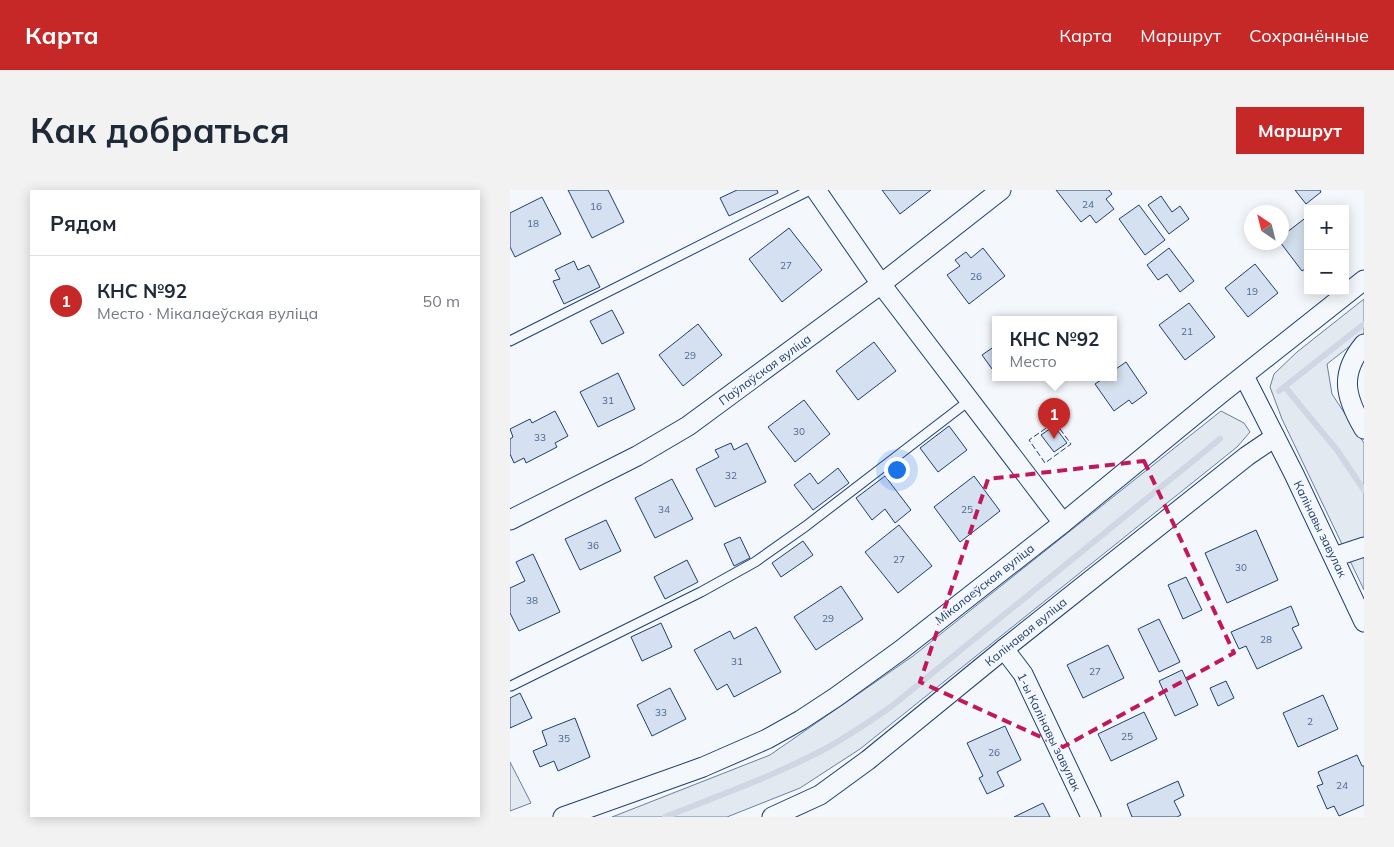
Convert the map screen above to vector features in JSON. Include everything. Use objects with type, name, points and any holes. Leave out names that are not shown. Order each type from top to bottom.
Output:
[{"type":"street","points":[[816,190],[881,284],[1063,523]]},
{"type":"street","name":"Паўлаўская вуліца","points":[[510,520],[637,456],[688,426],[881,284],[1001,190]]},
{"type":"street","name":"Мікалаеўская вуліца","points":[[563,817],[703,767],[768,739],[836,697],[901,650],[1063,523],[1364,280]]},
{"type":"street","points":[[1364,344],[1349,367],[1347,380],[1352,406],[1364,428]]},
{"type":"street","name":"Калінавы завулак","points":[[1244,376],[1334,557],[1364,622]]},
{"type":"street","name":"Калінавая вуліца","points":[[772,817],[820,795],[868,760],[1247,456],[1275,437]]},
{"type":"street","points":[[1334,557],[1364,546]]},
{"type":"street","name":"1-ы Калінавы завулак","points":[[1004,649],[1023,674],[1091,817]]},
{"type":"lane","points":[[510,341],[810,190]]},
{"type":"lane","points":[[510,686],[701,592],[756,562],[970,400]]},
{"type":"highlighted area","points":[[1144,461],[1234,653],[1063,747],[920,682],[988,479]]},
{"type":"shaded area","points":[[1364,299],[1364,335],[1327,364],[1332,394],[1364,443],[1364,590],[1282,419],[1270,387],[1274,374],[1297,352]]},
{"type":"shaded area","points":[[1221,411],[1244,423],[1250,432],[1237,447],[860,749],[800,788],[727,817],[612,817],[770,755],[913,656]]},
{"type":"shaded area","points":[[510,762],[531,803],[510,811]]},
{"type":"building","points":[[568,190],[608,190],[624,222],[592,238]]},
{"type":"building","points":[[737,190],[777,190],[778,193],[729,216],[720,198]]},
{"type":"building","points":[[882,190],[931,190],[900,214]]},
{"type":"building","points":[[1056,190],[1109,190],[1112,194],[1106,199],[1114,209],[1096,223],[1090,215],[1081,222]]},
{"type":"building","points":[[1295,190],[1320,190],[1321,192],[1306,204]]},
{"type":"building","points":[[1161,196],[1172,212],[1180,206],[1189,219],[1169,234],[1148,205]]},
{"type":"building","points":[[542,197],[561,234],[515,257],[510,247],[510,213]]},
{"type":"building","points":[[1139,205],[1165,240],[1145,255],[1119,219]]},
{"type":"building","points":[[1304,219],[1304,270],[1302,271],[1286,250],[1289,250],[1289,231]]},
{"type":"building","points":[[789,228],[822,270],[782,302],[749,259]]},
{"type":"building","points":[[983,248],[1005,276],[969,304],[947,275],[960,266],[955,260],[966,252],[971,258]]},
{"type":"building","points":[[1169,248],[1194,281],[1180,292],[1167,274],[1158,280],[1147,265]]},
{"type":"building","points":[[574,261],[578,270],[589,265],[600,287],[564,304],[553,281],[560,279],[555,270]]},
{"type":"building","points":[[1255,264],[1278,293],[1248,317],[1225,288]]},
{"type":"building","points":[[1189,303],[1215,337],[1185,360],[1159,325]]},
{"type":"building","points":[[612,310],[624,333],[602,344],[590,321]]},
{"type":"building","points":[[698,324],[722,355],[683,386],[659,355]]},
{"type":"building","points":[[874,342],[896,371],[858,400],[836,371]]},
{"type":"building","points":[[992,348],[992,369],[982,355]]},
{"type":"building","points":[[1126,362],[1147,393],[1132,404],[1129,400],[1114,411],[1095,384],[1100,381],[1117,381],[1117,368]]},
{"type":"building","points":[[618,373],[635,409],[598,427],[580,392]]},
{"type":"building","points":[[804,400],[830,434],[795,462],[768,427]]},
{"type":"building","points":[[555,411],[568,436],[555,443],[557,447],[526,463],[524,458],[514,463],[510,454],[510,439],[513,437],[510,429],[530,419],[532,423]]},
{"type":"building","points":[[949,426],[967,450],[938,472],[920,448]]},
{"type":"building","points":[[1054,426],[1067,443],[1054,452],[1041,435]]},
{"type":"building","points":[[731,443],[734,450],[747,443],[766,482],[715,507],[696,469],[719,457],[715,450]]},
{"type":"building","points":[[838,468],[849,483],[813,510],[794,485],[810,473],[818,484]]},
{"type":"building","points":[[885,476],[911,510],[895,523],[885,509],[872,520],[856,498]]},
{"type":"building","points":[[974,476],[1000,511],[960,542],[934,507]]},
{"type":"building","points":[[672,479],[693,519],[655,538],[635,498]]},
{"type":"building","points":[[606,520],[621,551],[580,570],[565,539]]},
{"type":"building","points":[[899,525],[932,566],[898,593],[865,552]]},
{"type":"building","points":[[1256,530],[1278,580],[1227,603],[1205,553]]},
{"type":"building","points":[[740,537],[750,558],[734,566],[724,544]]},
{"type":"building","points":[[803,541],[813,555],[781,577],[772,563]]},
{"type":"building","points":[[533,554],[560,612],[519,631],[510,613],[510,588],[525,581],[516,562]]},
{"type":"building","points":[[687,560],[698,582],[665,599],[654,577]]},
{"type":"building","points":[[1186,577],[1202,610],[1183,619],[1168,585]]},
{"type":"building","points":[[841,586],[863,619],[816,650],[794,617]]},
{"type":"building","points":[[1291,606],[1299,625],[1292,628],[1302,648],[1257,669],[1246,646],[1239,649],[1231,632]]},
{"type":"building","points":[[1159,619],[1180,662],[1159,672],[1138,629]]},
{"type":"building","points":[[661,623],[672,647],[642,661],[631,637]]},
{"type":"building","points":[[756,627],[781,672],[734,697],[727,684],[717,690],[694,650],[730,631],[734,639]]},
{"type":"building","points":[[1108,645],[1124,678],[1083,698],[1067,665]]},
{"type":"building","points":[[1182,670],[1198,705],[1175,716],[1159,681]]},
{"type":"building","points":[[1226,681],[1234,698],[1218,706],[1210,688]]},
{"type":"building","points":[[670,688],[686,719],[652,736],[637,705]]},
{"type":"building","points":[[520,693],[532,718],[510,728],[510,698]]},
{"type":"building","points":[[1323,695],[1338,729],[1298,747],[1283,713]]},
{"type":"building","points":[[1144,712],[1157,739],[1111,761],[1098,734]]},
{"type":"building","points":[[575,718],[590,757],[558,771],[554,761],[540,767],[533,751],[547,745],[542,731]]},
{"type":"building","points":[[1005,726],[1021,760],[997,772],[1004,786],[987,794],[979,778],[983,776],[967,743]]},
{"type":"building","points":[[1357,755],[1362,766],[1364,766],[1364,805],[1339,816],[1334,806],[1327,809],[1317,786],[1323,784],[1318,772]]},
{"type":"building","points":[[1178,781],[1184,796],[1174,801],[1181,815],[1177,817],[1132,817],[1127,804]]},
{"type":"building","points":[[1043,803],[1050,817],[1014,817]]},
{"type":"waterway","points":[[1279,391],[1364,324]]},
{"type":"waterway","points":[[1285,387],[1337,450],[1364,490]]},
{"type":"waterway","points":[[665,817],[783,769],[821,751],[875,718],[1220,439]]},
{"type":"fence","points":[[1055,422],[1071,444],[1045,463],[1029,440],[1055,422]]},
{"type":"place","name":"КНС №92","points":[[1054,439]]}]
